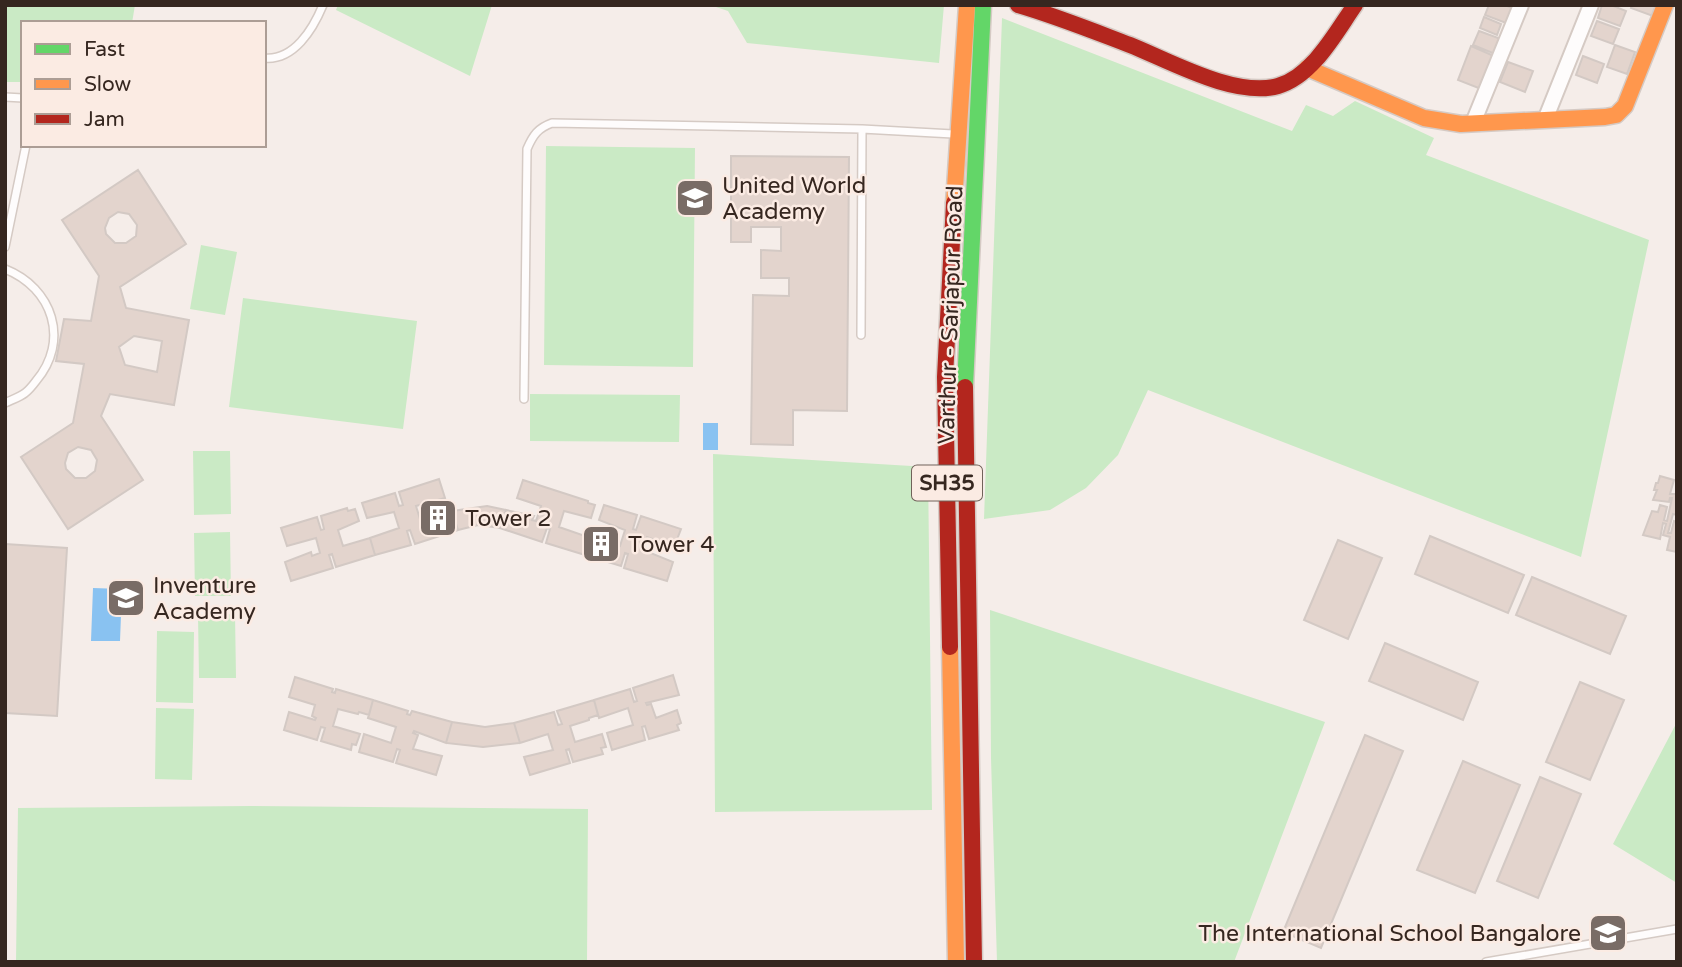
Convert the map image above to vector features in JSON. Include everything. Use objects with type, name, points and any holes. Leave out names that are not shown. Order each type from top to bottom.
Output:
[{"type":"main road","name":"Varthur - Sarjapur Road","points":[[956,962],[944,376],[967,5]]},
{"type":"main road","name":"Varthur - Sarjapur Road","points":[[974,962],[965,379],[983,5]]},
{"type":"main road","points":[[1018,5],[1051,14],[1225,82],[1257,88],[1280,85],[1307,68],[1355,5]]},
{"type":"main road","points":[[1307,68],[1424,118],[1461,124],[1605,117],[1616,115],[1625,106],[1665,5]]},
{"type":"street","points":[[1473,123],[1521,5]]},
{"type":"street","points":[[1545,120],[1591,5]]},
{"type":"lane","points":[[266,58],[274,59],[294,49],[313,29],[323,5]]},
{"type":"lane","points":[[524,399],[527,149],[533,135],[542,127],[552,123],[862,129],[957,134]]},
{"type":"lane","points":[[862,129],[862,335]]},
{"type":"lane","points":[[5,247],[26,147]]},
{"type":"lane","points":[[5,269],[18,274],[37,289],[50,310],[55,344],[48,367],[26,393],[5,403]]},
{"type":"lane","points":[[1486,962],[1677,929]]},
{"type":"green space","points":[[5,5],[135,5],[132,21],[21,21],[21,82],[5,82]]},
{"type":"green space","points":[[338,5],[492,5],[470,76],[336,10]]},
{"type":"green space","points":[[710,5],[944,5],[939,63],[747,43],[728,11]]},
{"type":"green space","points":[[1002,18],[1292,131],[1306,105],[1333,116],[1355,101],[1434,138],[1426,155],[1649,240],[1581,557],[1148,390],[1118,455],[1086,488],[1050,510],[984,519]]},
{"type":"green space","points":[[546,146],[695,148],[693,367],[544,365]]},
{"type":"green space","points":[[201,245],[237,252],[225,315],[190,309]]},
{"type":"green space","points":[[243,298],[417,321],[403,429],[229,407]]},
{"type":"green space","points":[[530,394],[680,395],[679,442],[530,441]]},
{"type":"green space","points":[[193,451],[230,451],[231,514],[194,515]]},
{"type":"green space","points":[[713,454],[928,467],[932,810],[715,812]]},
{"type":"green space","points":[[230,532],[231,596],[195,596],[194,533]]},
{"type":"green space","points":[[990,610],[1325,722],[1234,962],[997,962]]},
{"type":"green space","points":[[235,614],[236,678],[199,678],[198,615]]},
{"type":"green space","points":[[157,631],[194,632],[193,703],[156,702]]},
{"type":"green space","points":[[156,708],[194,709],[192,780],[155,779]]},
{"type":"green space","points":[[1677,722],[1677,883],[1613,844]]},
{"type":"green space","points":[[250,806],[588,809],[587,962],[16,962],[18,808]]},
{"type":"water","points":[[703,423],[718,423],[718,450],[703,450]]},
{"type":"water","points":[[93,588],[122,589],[120,641],[91,641]]},
{"type":"building","points":[[1489,5],[1512,8],[1506,23],[1485,15]]},
{"type":"building","points":[[1602,5],[1611,5],[1626,11],[1620,26],[1598,18]]},
{"type":"building","points":[[1632,5],[1657,5],[1653,16],[1631,8]]},
{"type":"building","points":[[1484,17],[1501,24],[1497,35],[1480,28]]},
{"type":"building","points":[[1597,21],[1619,29],[1613,44],[1591,36]]},
{"type":"building","points":[[1479,31],[1501,39],[1495,54],[1473,45]]},
{"type":"building","points":[[1615,45],[1635,52],[1627,74],[1607,67]]},
{"type":"building","points":[[1471,46],[1494,56],[1481,89],[1458,80]]},
{"type":"building","points":[[1583,56],[1604,64],[1597,83],[1576,75]]},
{"type":"building","points":[[1508,62],[1533,71],[1525,92],[1500,82]]},
{"type":"building","points":[[731,156],[849,157],[847,411],[793,410],[793,445],[751,444],[753,295],[789,296],[789,278],[761,278],[761,250],[781,251],[781,227],[751,227],[751,242],[731,242]]},
{"type":"building","points":[[138,170],[186,244],[120,287],[126,308],[189,320],[174,405],[110,394],[101,416],[143,480],[68,529],[21,457],[73,423],[84,364],[56,361],[64,319],[91,321],[99,276],[62,220]],"holes":[[[118,212],[129,214],[137,225],[136,236],[126,243],[115,243],[106,234],[109,218]],[[134,336],[162,341],[157,372],[125,365],[119,347]],[[78,447],[91,450],[97,460],[95,471],[86,478],[75,478],[66,469],[68,453]]]},
{"type":"building","points":[[1660,476],[1674,480],[1670,494],[1677,494],[1677,515],[1673,514],[1668,533],[1671,533],[1674,521],[1677,522],[1677,552],[1667,550],[1670,537],[1663,535],[1666,524],[1663,523],[1660,539],[1643,535],[1652,511],[1658,512],[1660,505],[1667,507],[1664,520],[1667,521],[1672,498],[1669,502],[1653,500]]},
{"type":"building","name":"Tower 2","points":[[439,479],[445,498],[416,506],[420,519],[452,511],[458,530],[415,544],[410,530],[407,531],[411,545],[375,555],[370,538],[399,528],[394,512],[367,518],[362,503],[395,493],[399,506],[403,505],[399,492]]},
{"type":"building","points":[[523,480],[595,505],[591,518],[564,511],[559,527],[591,538],[585,555],[546,543],[550,529],[547,528],[542,542],[500,528],[506,510],[534,516],[532,520],[536,521],[541,506],[517,498]]},
{"type":"building","name":"Tower 4","points":[[604,505],[637,515],[633,529],[636,530],[641,516],[681,529],[674,547],[647,537],[643,550],[673,562],[667,581],[624,568],[628,554],[625,553],[621,566],[585,555],[591,538],[620,546],[625,530],[599,520]]},
{"type":"building","points":[[487,506],[506,510],[500,528],[478,525],[458,530],[452,511]]},
{"type":"building","points":[[347,508],[348,511],[355,509],[359,521],[338,530],[343,546],[370,538],[375,555],[336,567],[332,554],[329,555],[333,568],[291,581],[285,562],[311,552],[312,556],[320,553],[316,538],[287,546],[281,528],[317,517],[321,530],[324,529],[321,516]]},
{"type":"building","points":[[1430,536],[1524,575],[1508,613],[1415,574]]},
{"type":"building","points":[[1338,540],[1382,558],[1348,639],[1304,620]]},
{"type":"building","points":[[5,544],[67,548],[57,716],[5,713]]},
{"type":"building","points":[[1532,577],[1626,616],[1610,654],[1516,615]]},
{"type":"building","points":[[1385,643],[1478,682],[1463,720],[1369,681]]},
{"type":"building","points":[[673,675],[679,695],[646,703],[651,704],[656,718],[677,710],[681,723],[677,725],[679,730],[649,739],[645,726],[642,727],[645,740],[612,750],[607,733],[633,725],[628,708],[599,718],[594,700],[630,689],[634,702],[637,701],[633,688]]},
{"type":"building","points":[[295,677],[333,689],[332,692],[335,693],[336,689],[373,700],[369,715],[338,709],[333,726],[360,734],[351,750],[321,741],[325,728],[321,727],[317,740],[284,730],[289,712],[315,720],[316,718],[312,716],[315,705],[289,697]]},
{"type":"building","points":[[1580,682],[1624,700],[1590,780],[1546,762]]},
{"type":"building","points":[[373,700],[408,711],[407,714],[410,715],[412,711],[452,722],[446,743],[414,731],[413,733],[418,735],[413,749],[442,756],[436,775],[396,763],[400,750],[397,749],[393,762],[359,752],[364,734],[391,743],[396,727],[368,718]]},
{"type":"building","points":[[594,700],[598,715],[570,726],[575,742],[602,734],[606,747],[601,748],[603,754],[573,762],[569,749],[566,750],[570,763],[530,775],[524,757],[553,750],[548,734],[520,743],[514,723],[554,712],[558,725],[562,724],[557,711]]},
{"type":"building","points":[[452,722],[485,727],[514,723],[520,743],[483,747],[446,743]]},
{"type":"building","points":[[1365,735],[1403,751],[1321,948],[1283,932]]},
{"type":"building","points":[[1463,761],[1520,785],[1475,893],[1417,870]]},
{"type":"building","points":[[1540,777],[1581,794],[1538,898],[1497,881]]},
{"type":"traffic: fast","points":[[965,387],[983,5]]},
{"type":"traffic: slow","points":[[954,203],[967,5]]},
{"type":"traffic: slow","points":[[1307,68],[1424,118],[1461,124],[1605,117],[1616,115],[1625,106],[1665,5]]},
{"type":"traffic: slow","points":[[950,647],[956,962]]},
{"type":"traffic: jam","points":[[1018,5],[1130,45],[1223,83],[1261,88],[1278,86],[1302,73],[1332,40],[1355,5]]},
{"type":"traffic: jam","points":[[950,647],[945,377],[954,203]]},
{"type":"traffic: jam","points":[[965,387],[974,962]]},
{"type":"place","name":"United World Academy","points":[[695,198]]},
{"type":"place","name":"Tower 2","points":[[438,518]]},
{"type":"place","name":"Tower 4","points":[[601,544]]},
{"type":"place","name":"Inventure Academy","points":[[126,598]]},
{"type":"place","name":"The International School Bangalore","points":[[1608,933]]}]
